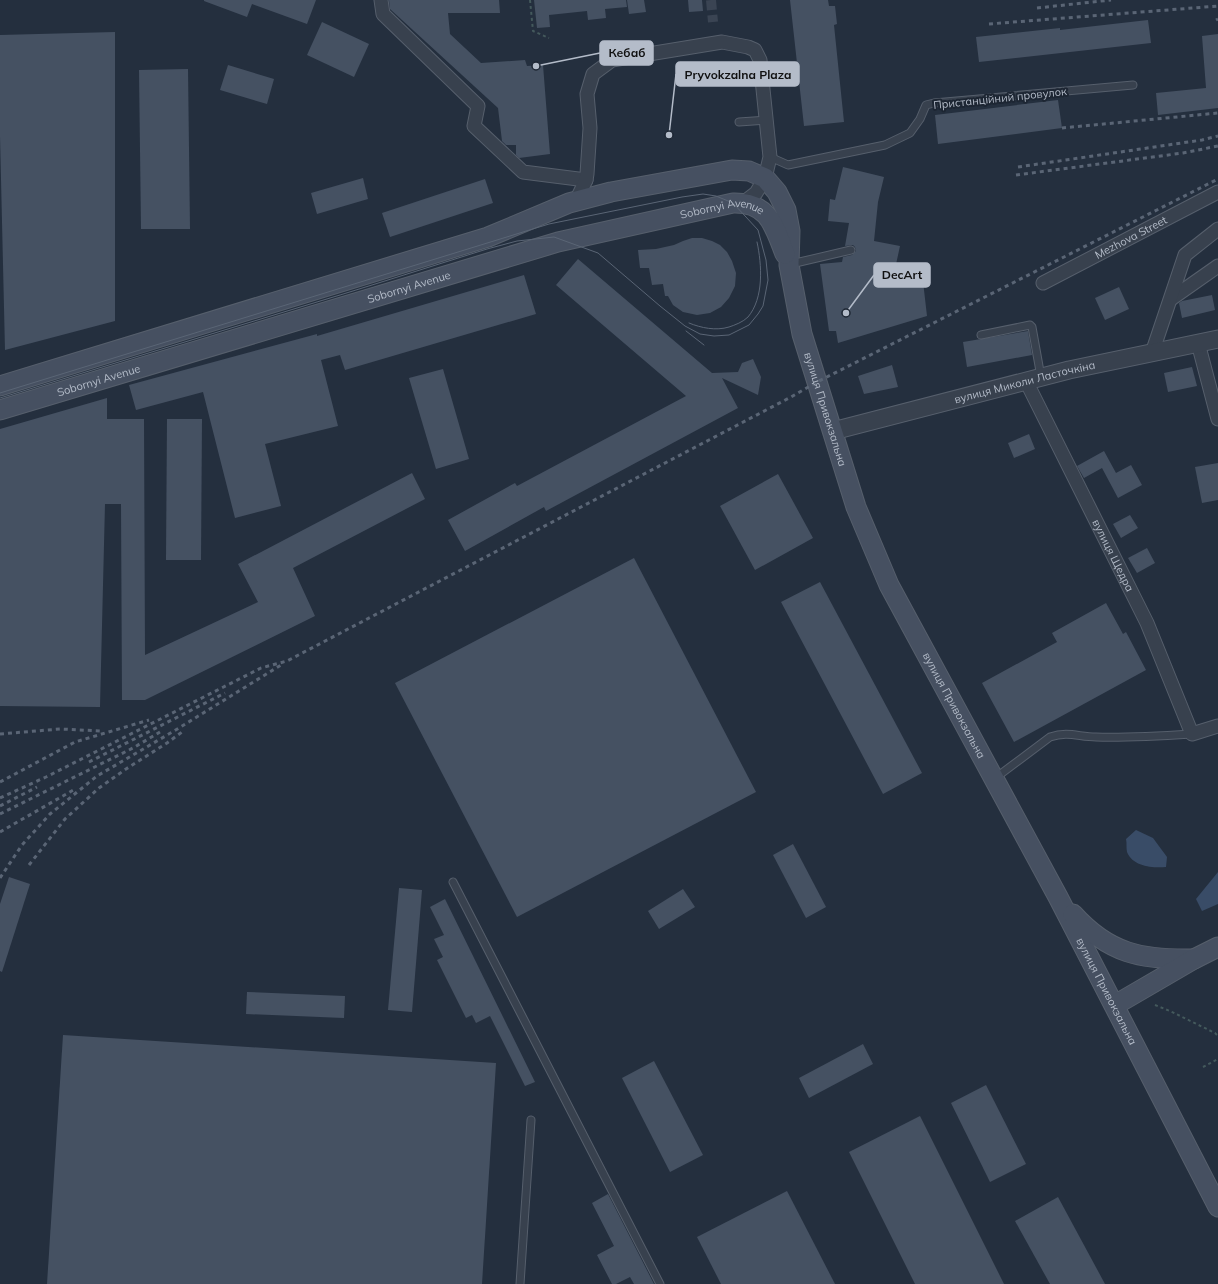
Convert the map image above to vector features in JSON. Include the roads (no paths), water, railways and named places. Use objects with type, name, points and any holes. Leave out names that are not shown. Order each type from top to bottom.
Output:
[{"type":"main road","name":"Sobornyi Avenue","points":[[0,386],[488,237],[576,201],[611,192],[732,170],[749,171],[765,178]]},
{"type":"main road","name":"вулиця Привокзальна","points":[[765,178],[777,192],[786,210],[790,232],[789,265],[802,334],[856,507],[889,585],[1058,897],[1218,1207]]},
{"type":"main road","name":"Sobornyi Avenue","points":[[0,410],[558,242],[733,203],[743,203],[760,209],[768,216],[774,225],[789,265]]},
{"type":"main road","points":[[549,212],[548,219],[550,230],[558,242]]},
{"type":"main road","points":[[1058,897],[1082,924],[1098,937],[1120,950],[1147,958],[1194,960]]},
{"type":"main road","points":[[1115,1005],[1218,947]]},
{"type":"street","points":[[381,0],[383,14],[478,106],[474,126],[523,172],[586,180]]},
{"type":"street","points":[[576,201],[586,180],[587,174],[590,128],[587,94],[593,74],[612,60],[722,42],[748,47],[755,50],[760,60],[770,157],[765,178],[756,193],[743,203]]},
{"type":"street","name":"Mezhova Street","points":[[1043,283],[1218,192]]},
{"type":"street","points":[[1152,352],[1185,255],[1218,229]]},
{"type":"street","points":[[1171,299],[1218,266]]},
{"type":"street","name":"вулиця Миколи Ласточкіна","points":[[833,431],[1034,379],[1152,352],[1218,339]]},
{"type":"street","points":[[1198,343],[1218,419]]},
{"type":"street","name":"вулиця Щедра","points":[[1034,379],[1147,623],[1192,734]]},
{"type":"street","points":[[1192,734],[1218,726]]},
{"type":"lane","name":"Пристанційний провулок","points":[[770,157],[788,165],[885,145],[910,133],[920,119],[926,105],[934,103],[1133,85]]},
{"type":"lane","points":[[739,122],[766,120]]},
{"type":"lane","points":[[789,265],[851,250]]},
{"type":"lane","points":[[981,335],[1026,324],[1030,325],[1032,327],[1034,379]]},
{"type":"lane","points":[[994,779],[1050,737],[1059,734],[1094,737],[1135,737],[1192,734]]},
{"type":"lane","points":[[453,882],[660,1284]]},
{"type":"lane","points":[[520,1284],[531,1120]]},
{"type":"water","points":[[1136,830],[1153,838],[1167,857],[1166,867],[1144,866],[1134,861],[1130,857],[1127,852],[1126,839]]},
{"type":"water","points":[[1218,872],[1218,904],[1202,911],[1196,899]]},
{"type":"tunnel","points":[[711,0],[713,22]]},
{"type":"tram line","points":[[0,393],[549,224],[682,197],[703,194],[716,196],[733,203],[758,230],[766,260],[768,280],[763,306],[749,325],[729,335],[714,336],[700,334],[685,326],[598,253],[554,237],[517,241],[487,249],[0,398]]},
{"type":"tram line","points":[[689,323],[704,328],[719,329],[729,327],[748,317],[757,300],[759,291],[761,271],[757,242]]},
{"type":"tram line","points":[[686,331],[704,345]]},
{"type":"railway","points":[[1037,8],[1111,0]]},
{"type":"railway","points":[[989,24],[1218,6]]},
{"type":"railway","points":[[1062,128],[1218,113]]},
{"type":"railway","points":[[1018,167],[1202,140],[1218,136]]},
{"type":"railway","points":[[1016,175],[1183,153],[1218,146]]},
{"type":"railway","points":[[0,798],[46,777],[261,668],[287,661],[817,382],[1218,179]]},
{"type":"railway","points":[[0,878],[22,845],[50,814],[97,776],[174,731],[281,665]]},
{"type":"railway","points":[[89,762],[225,693]]},
{"type":"railway","points":[[0,782],[75,742],[149,720]]},
{"type":"railway","points":[[0,734],[60,729],[102,731]]},
{"type":"railway","points":[[0,814],[133,748],[160,732]]},
{"type":"railway","points":[[29,865],[65,819],[99,788],[182,732]]},
{"type":"railway","points":[[0,806],[37,787]]},
{"type":"railway","points":[[0,832],[75,789]]},
{"type":"place","name":"Кебаб","points":[[536,66]]},
{"type":"place","name":"Pryvokzalna Plaza","points":[[669,135]]},
{"type":"place","name":"DecArt","points":[[846,313]]}]
